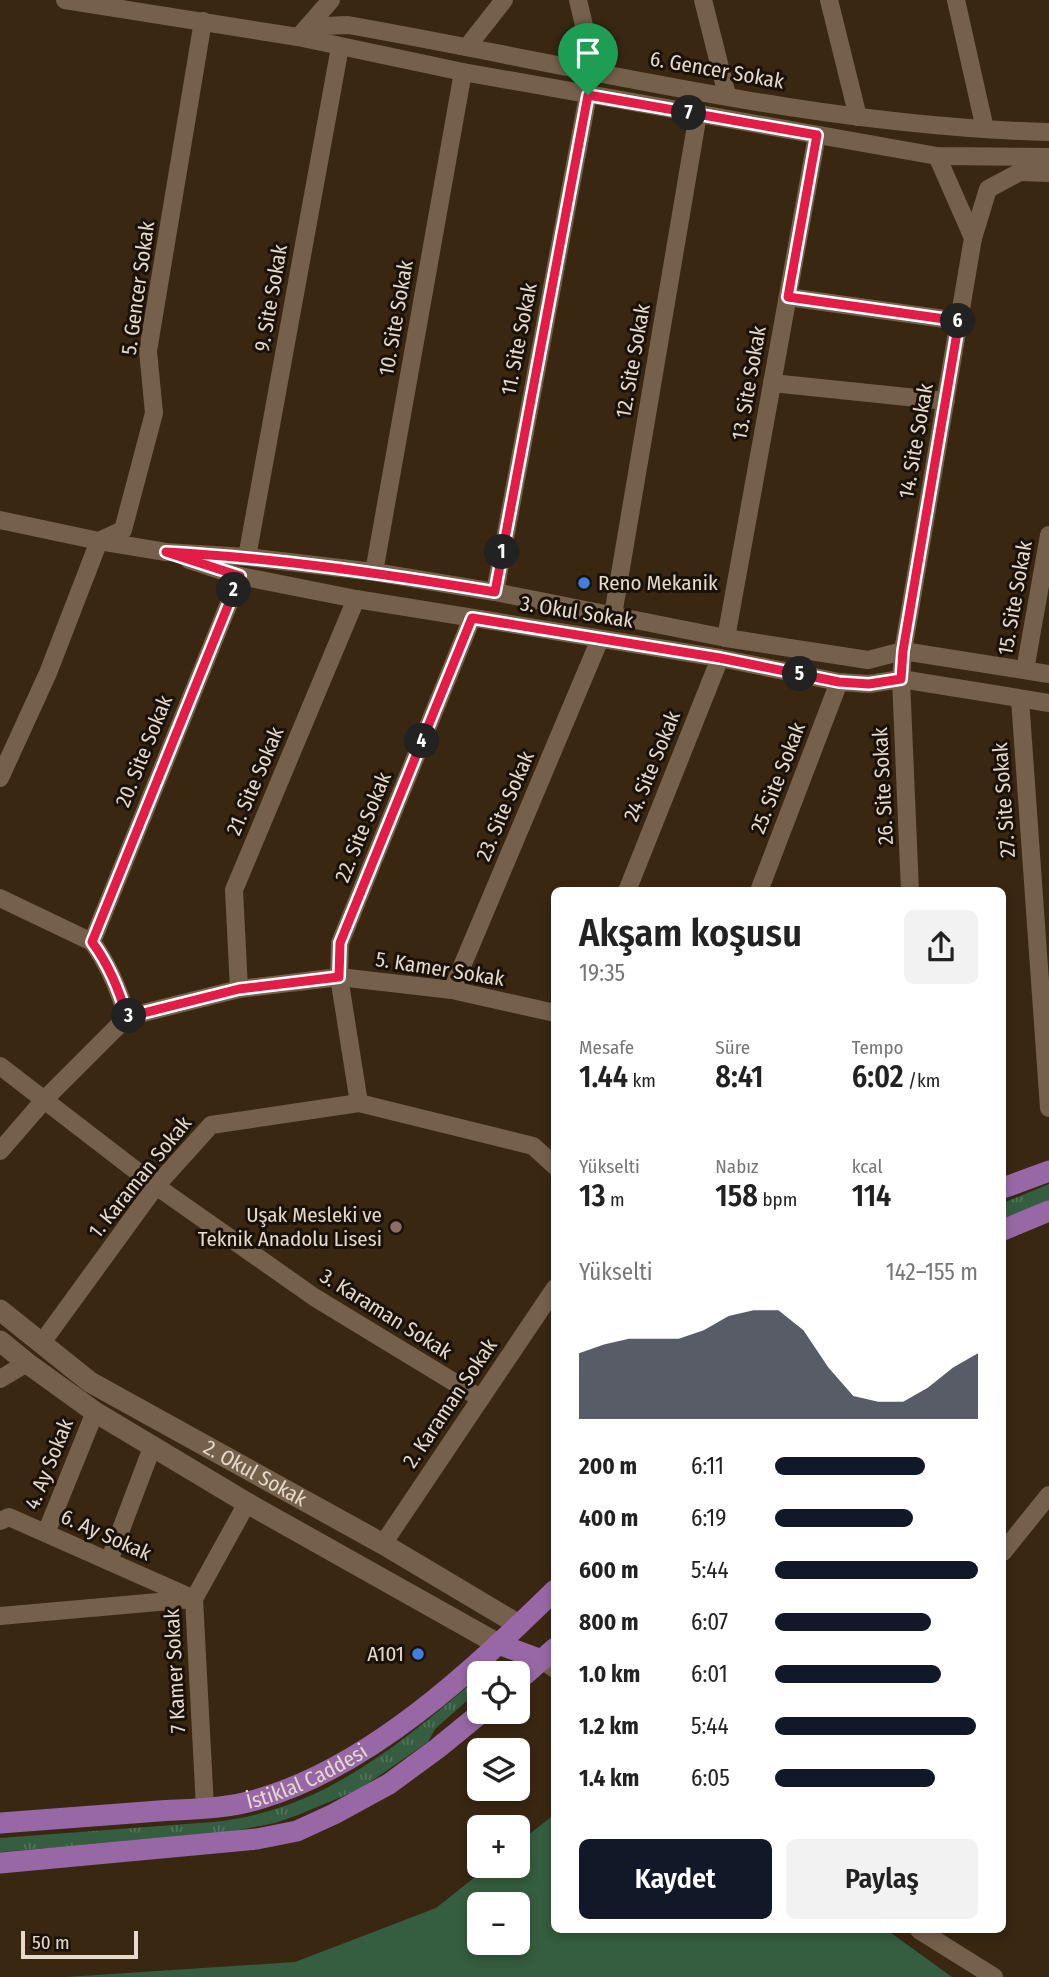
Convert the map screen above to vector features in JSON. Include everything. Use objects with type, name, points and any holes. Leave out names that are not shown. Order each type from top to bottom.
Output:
[{"type":"main road","points":[[1006,1187],[1049,1171]]},
{"type":"main road","points":[[1006,1229],[1049,1211]]},
{"type":"main road","name":"İstiklal Caddesi","points":[[0,1824],[205,1808],[257,1800],[311,1780],[359,1754],[413,1716],[519,1626],[551,1594]]},
{"type":"main road","points":[[519,1626],[551,1659]]},
{"type":"main road","points":[[498,1644],[551,1659]]},
{"type":"main road","points":[[530,1673],[551,1659]]},
{"type":"main road","name":"İstiklal Caddesi","points":[[0,1863],[257,1839],[297,1830],[388,1784],[467,1724]]},
{"type":"street","name":"6. Gencer Sokak","points":[[65,0],[298,37],[463,72],[937,156],[1015,165],[1049,157]]},
{"type":"street","points":[[298,37],[331,0]]},
{"type":"street","points":[[467,47],[504,0]]},
{"type":"street","points":[[578,0],[595,72]]},
{"type":"street","points":[[703,0],[727,96]]},
{"type":"street","points":[[829,0],[858,117]]},
{"type":"street","points":[[956,0],[985,129]]},
{"type":"street","name":"5. Gencer Sokak","points":[[99,541],[123,530],[154,413],[148,351],[204,21]]},
{"type":"street","name":"6. Gencer Sokak","points":[[298,37],[323,26],[348,25],[727,96],[858,117],[942,128],[1049,132]]},
{"type":"street","name":"9. Site Sokak","points":[[247,557],[340,47]]},
{"type":"street","name":"10. Site Sokak","points":[[374,572],[463,72]]},
{"type":"street","name":"11. Site Sokak","points":[[495,592],[588,95]]},
{"type":"street","name":"12. Site Sokak","points":[[613,615],[698,114]]},
{"type":"street","name":"13. Site Sokak","points":[[726,638],[817,135]]},
{"type":"street","points":[[937,156],[973,238]]},
{"type":"street","points":[[1015,165],[1049,173]]},
{"type":"street","name":"14. Site Sokak","points":[[901,679],[903,651],[973,238],[988,189],[1015,165]]},
{"type":"street","points":[[788,297],[959,321]]},
{"type":"street","points":[[772,383],[946,401]]},
{"type":"street","name":"3. Okul Sokak","points":[[0,520],[166,552],[247,557],[374,572],[495,592],[726,638],[868,660],[903,651]]},
{"type":"street","name":"15. Site Sokak","points":[[1025,670],[1049,535]]},
{"type":"street","points":[[0,778],[48,673],[99,541]]},
{"type":"street","name":"3. Okul Sokak","points":[[166,552],[240,576],[356,599],[720,658],[839,682],[869,684],[901,679],[1049,703]]},
{"type":"street","name":"20. Site Sokak","points":[[92,942],[240,576]]},
{"type":"street","name":"21. Site Sokak","points":[[239,989],[234,890],[356,599]]},
{"type":"street","name":"22. Site Sokak","points":[[359,1103],[339,977],[340,943],[472,618]]},
{"type":"street","name":"23. Site Sokak","points":[[452,990],[600,639]]},
{"type":"street","points":[[903,651],[1049,674]]},
{"type":"street","name":"24. Site Sokak","points":[[629,887],[720,658]]},
{"type":"street","name":"26. Site Sokak","points":[[901,679],[910,887]]},
{"type":"street","name":"25. Site Sokak","points":[[761,887],[839,682]]},
{"type":"street","name":"27. Site Sokak","points":[[1020,699],[1049,1108]]},
{"type":"street","points":[[0,898],[92,942],[119,989],[127,1017],[45,1099],[0,1151]]},
{"type":"street","name":"5. Kamer Sokak","points":[[127,1017],[239,989],[339,977],[452,990],[551,1012]]},
{"type":"street","name":"3. Karaman Sokak","points":[[0,1066],[156,1186],[314,1297],[480,1398]]},
{"type":"street","name":"1. Karaman Sokak","points":[[41,1344],[156,1186],[211,1125],[359,1103],[533,1146],[551,1162]]},
{"type":"street","name":"2. Karaman Sokak","points":[[383,1544],[551,1294]]},
{"type":"street","name":"2. Okul Sokak","points":[[0,1310],[90,1382],[383,1544],[519,1626]]},
{"type":"street","name":"2. Okul Sokak","points":[[0,1341],[95,1412],[247,1503],[498,1644]]},
{"type":"street","points":[[1,1381],[27,1363],[41,1344]]},
{"type":"street","name":"4. Ay Sokak","points":[[46,1533],[95,1412]]},
{"type":"street","points":[[109,1561],[153,1445]]},
{"type":"street","points":[[1006,1548],[1049,1495]]},
{"type":"street","name":"7 Kamer Sokak","points":[[205,1808],[194,1599],[247,1503]]},
{"type":"street","name":"6. Ay Sokak","points":[[0,1521],[9,1517],[194,1599]]},
{"type":"street","points":[[368,1569],[383,1544]]},
{"type":"street","points":[[0,1616],[194,1599]]},
{"type":"street","points":[[924,1933],[993,1977]]},
{"type":"green space","points":[[1049,1184],[1049,1201],[1006,1218],[1006,1202]]},
{"type":"green space","points":[[467,1687],[467,1701],[435,1729],[428,1742],[360,1789],[298,1815],[275,1823],[218,1834],[0,1852],[0,1838],[213,1822],[253,1815],[290,1804],[357,1771],[418,1727]]},
{"type":"green space","points":[[551,1817],[551,1933],[891,1933],[952,1977],[66,1977],[295,1962],[436,1908],[474,1878],[530,1878],[530,1834]]},
{"type":"place","name":"Reno Mekanik","points":[[584,583]]},
{"type":"place","name":"Uşak Mesleki ve Teknik Anadolu Lisesi","points":[[396,1227]]},
{"type":"place","name":"A101","points":[[418,1654]]},
{"type":"route","points":[[588,95],[817,135],[788,297],[959,321],[903,651],[901,679],[869,684],[839,682],[720,658],[472,618],[340,943],[339,977],[239,989],[127,1017],[119,989],[92,942],[240,576],[166,552],[247,557],[374,572],[495,592],[588,95]]}]
